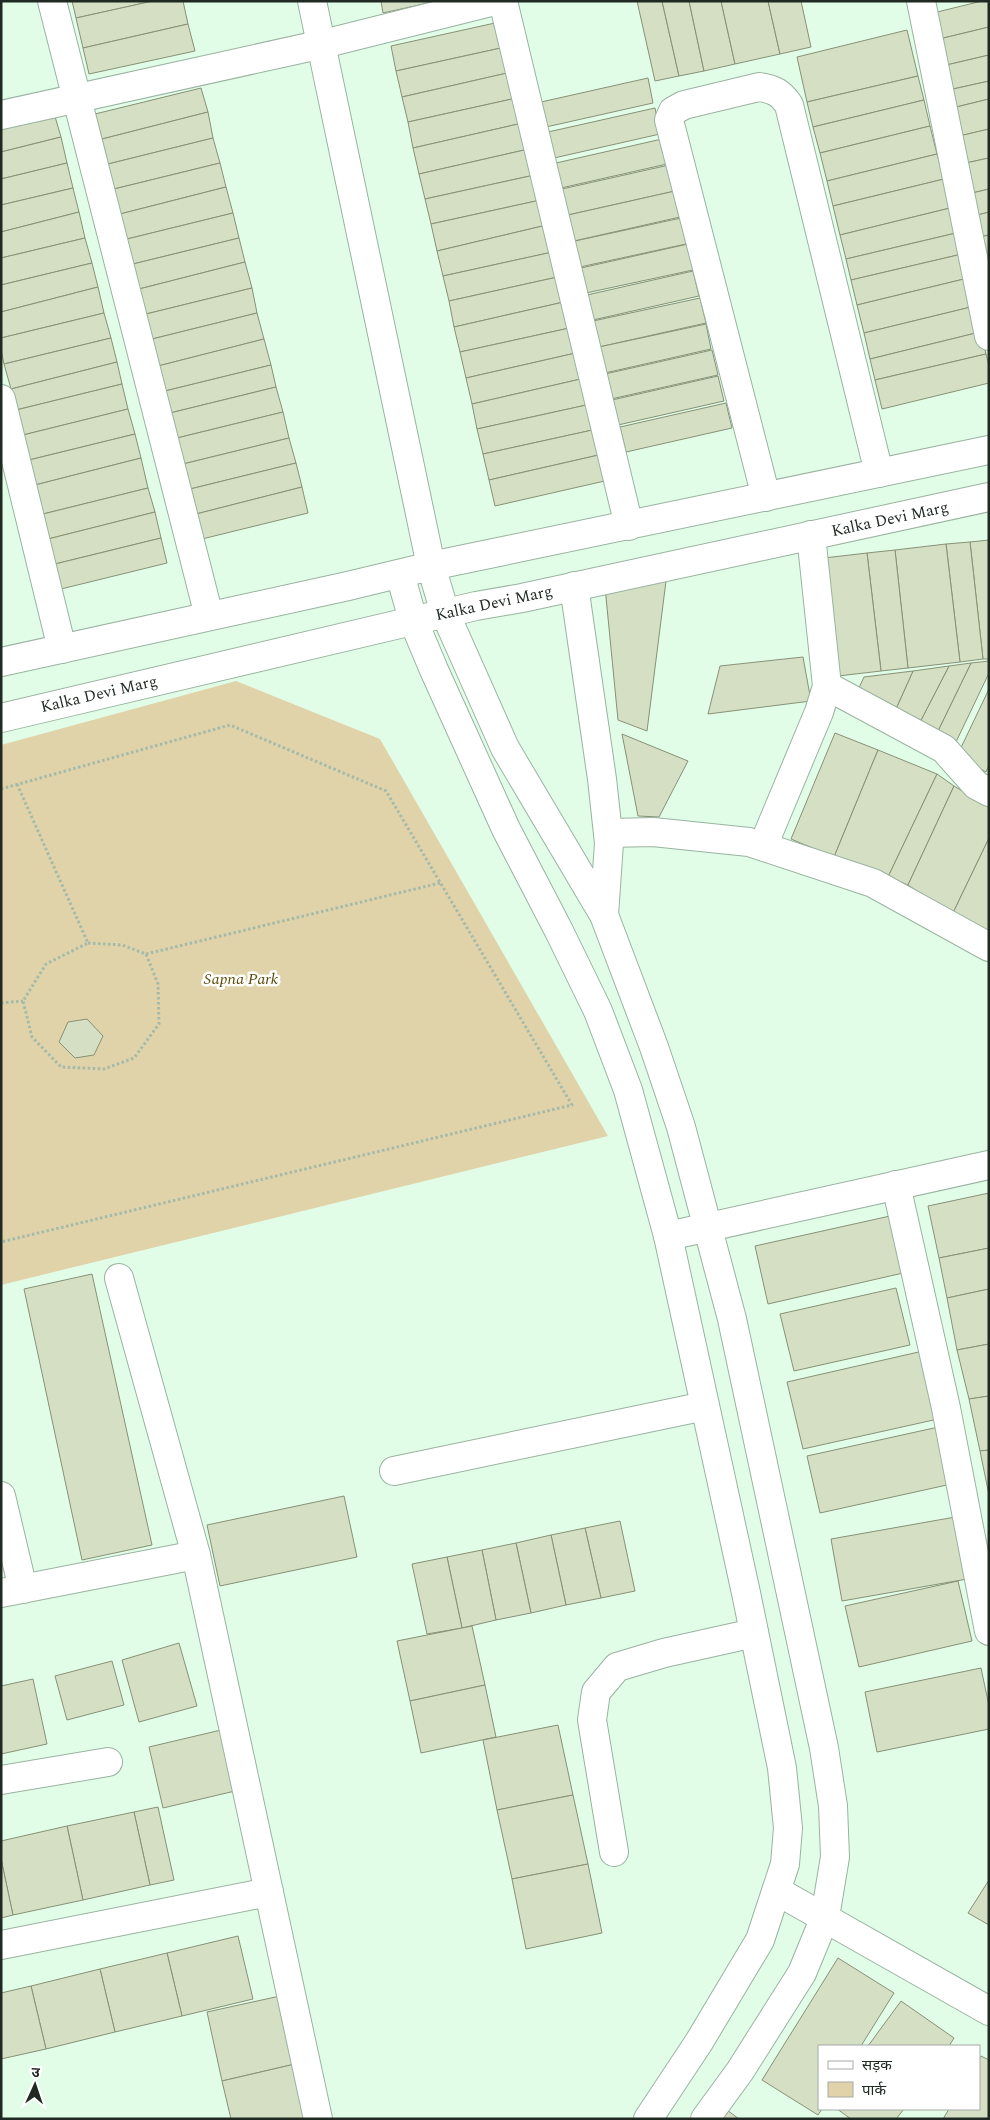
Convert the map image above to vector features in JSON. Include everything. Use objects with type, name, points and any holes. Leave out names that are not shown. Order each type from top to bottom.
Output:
[{"type":"street","points":[[52,1],[75,99],[209,616]]},
{"type":"street","points":[[312,1],[431,566],[445,613],[506,748],[604,915],[654,1047],[678,1118],[732,1319],[824,1748],[833,1806],[834,1857],[825,1917],[802,1973],[740,2071],[705,2119]]},
{"type":"street","points":[[1,115],[322,44],[495,1]]},
{"type":"street","points":[[503,1],[629,526]]},
{"type":"street","points":[[921,1],[989,336]]},
{"type":"street","points":[[766,497],[669,120],[674,111],[684,105],[760,87],[772,89],[782,95],[789,105],[879,473]]},
{"type":"street","points":[[1,399],[62,649]]},
{"type":"street","points":[[1,662],[431,566],[989,450]]},
{"type":"street","name":"Kalka Devi Marg","points":[[1,718],[413,620],[989,497]]},
{"type":"street","points":[[764,846],[819,712],[827,686],[811,536]]},
{"type":"street","points":[[400,574],[413,620],[506,829],[598,1011],[628,1090],[668,1236],[782,1768],[788,1828],[785,1864],[760,1940],[699,2042],[648,2119]]},
{"type":"street","points":[[574,586],[602,779],[609,843],[604,915]]},
{"type":"street","points":[[827,686],[944,749],[976,785],[989,792]]},
{"type":"street","points":[[608,833],[653,832],[749,842],[764,846],[873,882],[989,947]]},
{"type":"street","points":[[668,1236],[989,1165]]},
{"type":"street","points":[[896,1186],[946,1408],[989,1631]]},
{"type":"street","points":[[119,1278],[196,1555],[318,2119]]},
{"type":"street","points":[[394,1471],[705,1406]]},
{"type":"street","points":[[1,1496],[12,1591],[196,1555]]},
{"type":"street","points":[[614,1852],[592,1720],[596,1692],[617,1667],[664,1652],[754,1633]]},
{"type":"street","points":[[1,1780],[108,1762]]},
{"type":"street","points":[[777,1891],[989,2011]]},
{"type":"street","points":[[1,1945],[269,1892]]},
{"type":"path","points":[[1,789],[230,725],[386,791],[572,1105],[1,1242]]},
{"type":"path","points":[[17,784],[88,943]]},
{"type":"path","points":[[146,954],[158,984],[159,1024],[134,1058],[104,1069],[61,1067],[32,1037],[23,1001],[46,964],[88,943],[122,945],[146,954],[440,883]]},
{"type":"path","points":[[1,1004],[23,1001]]},
{"type":"green space","name":"Sapna Park","points":[[236,681],[380,739],[608,1136],[1,1285],[1,745]]},
{"type":"building","points":[[72,1],[153,1],[76,18]]},
{"type":"building","points":[[153,1],[183,1],[188,24],[83,48],[76,18]]},
{"type":"building","points":[[381,1],[437,1],[383,13]]},
{"type":"building","points":[[637,1],[662,1],[679,76],[655,81]]},
{"type":"building","points":[[662,1],[689,1],[704,71],[679,76]]},
{"type":"building","points":[[689,1],[721,1],[735,64],[704,71]]},
{"type":"building","points":[[721,1],[768,1],[780,54],[735,64]]},
{"type":"building","points":[[768,1],[801,1],[811,47],[780,54]]},
{"type":"building","points":[[989,1],[989,27],[931,41],[925,15]]},
{"type":"building","points":[[504,21],[510,46],[396,71],[391,46]]},
{"type":"building","points":[[188,24],[195,51],[89,74],[83,48]]},
{"type":"building","points":[[989,27],[989,55],[938,67],[931,41]]},
{"type":"building","points":[[907,30],[918,76],[807,102],[797,57]]},
{"type":"building","points":[[510,46],[516,71],[402,97],[396,71]]},
{"type":"building","points":[[989,55],[989,81],[944,91],[938,67]]},
{"type":"building","points":[[516,71],[521,97],[408,122],[402,97]]},
{"type":"building","points":[[918,76],[924,100],[813,127],[807,102]]},
{"type":"building","points":[[648,78],[653,103],[546,127],[541,102]]},
{"type":"building","points":[[989,81],[989,99],[948,109],[944,91]]},
{"type":"building","points":[[201,88],[208,112],[102,139],[95,114]]},
{"type":"building","points":[[521,97],[527,122],[413,148],[408,122]]},
{"type":"building","points":[[989,99],[989,129],[955,137],[948,109]]},
{"type":"building","points":[[924,100],[930,126],[820,153],[813,127]]},
{"type":"building","points":[[655,108],[660,134],[554,158],[548,132]]},
{"type":"building","points":[[208,112],[213,138],[108,164],[102,139]]},
{"type":"building","points":[[54,113],[61,137],[1,152],[1,126]]},
{"type":"building","points":[[527,122],[533,148],[419,174],[413,148]]},
{"type":"building","points":[[930,126],[937,154],[827,181],[820,153]]},
{"type":"building","points":[[989,129],[989,158],[961,164],[955,137]]},
{"type":"building","points":[[61,137],[67,163],[1,179],[1,152]]},
{"type":"building","points":[[213,138],[220,163],[114,189],[108,164]]},
{"type":"building","points":[[662,139],[667,164],[561,188],[556,163]]},
{"type":"building","points":[[533,148],[539,174],[425,199],[419,174]]},
{"type":"building","points":[[937,154],[944,179],[833,206],[827,181]]},
{"type":"building","points":[[989,158],[989,189],[968,194],[961,164]]},
{"type":"building","points":[[67,163],[73,188],[1,205],[1,179]]},
{"type":"building","points":[[220,163],[226,187],[120,214],[114,189]]},
{"type":"building","points":[[669,165],[675,191],[568,215],[562,189]]},
{"type":"building","points":[[539,174],[545,199],[431,224],[425,199]]},
{"type":"building","points":[[944,179],[950,208],[840,235],[833,206]]},
{"type":"building","points":[[226,187],[233,213],[127,239],[120,214]]},
{"type":"building","points":[[73,188],[79,212],[1,232],[1,205]]},
{"type":"building","points":[[989,189],[989,212],[974,216],[968,194]]},
{"type":"building","points":[[675,191],[680,217],[574,241],[568,215]]},
{"type":"building","points":[[545,199],[551,224],[437,251],[431,224]]},
{"type":"building","points":[[950,208],[956,233],[846,259],[840,235]]},
{"type":"building","points":[[79,212],[85,238],[1,258],[1,232]]},
{"type":"building","points":[[989,212],[989,235],[979,237],[974,216]]},
{"type":"building","points":[[233,213],[239,238],[133,264],[127,239]]},
{"type":"building","points":[[681,218],[686,244],[580,267],[575,241]]},
{"type":"building","points":[[551,224],[557,251],[443,276],[437,251]]},
{"type":"building","points":[[956,233],[962,254],[851,280],[846,259]]},
{"type":"building","points":[[989,235],[989,264],[986,265],[979,237]]},
{"type":"building","points":[[85,238],[92,263],[1,285],[1,258]]},
{"type":"building","points":[[239,238],[245,262],[139,289],[133,264]]},
{"type":"building","points":[[688,244],[693,270],[586,293],[581,268]]},
{"type":"building","points":[[557,251],[562,276],[449,301],[443,276]]},
{"type":"building","points":[[962,254],[968,278],[857,305],[851,280]]},
{"type":"building","points":[[245,262],[252,288],[146,314],[139,289]]},
{"type":"building","points":[[92,263],[98,287],[1,312],[1,285]]},
{"type":"building","points":[[693,271],[699,296],[593,320],[587,295]]},
{"type":"building","points":[[562,276],[568,301],[454,327],[449,301]]},
{"type":"building","points":[[968,278],[975,306],[864,333],[857,305]]},
{"type":"building","points":[[98,287],[104,313],[1,338],[1,312]]},
{"type":"building","points":[[252,288],[257,313],[152,339],[146,314]]},
{"type":"building","points":[[700,298],[706,323],[599,347],[593,321]]},
{"type":"building","points":[[568,301],[574,327],[460,352],[454,327]]},
{"type":"building","points":[[975,306],[980,332],[870,359],[864,333]]},
{"type":"building","points":[[104,313],[111,338],[4,364],[1,338]]},
{"type":"building","points":[[257,313],[264,339],[158,366],[152,339]]},
{"type":"building","points":[[706,324],[711,349],[605,373],[599,347]]},
{"type":"building","points":[[574,327],[580,352],[466,378],[460,352]]},
{"type":"building","points":[[980,332],[986,354],[875,380],[870,359]]},
{"type":"building","points":[[111,338],[117,362],[11,389],[4,364]]},
{"type":"building","points":[[264,339],[271,365],[165,391],[158,366]]},
{"type":"building","points":[[712,350],[718,375],[611,399],[605,374]]},
{"type":"building","points":[[580,352],[585,378],[472,404],[466,378]]},
{"type":"building","points":[[986,354],[989,366],[989,383],[882,409],[875,380]]},
{"type":"building","points":[[117,362],[122,384],[16,410],[11,389]]},
{"type":"building","points":[[271,365],[276,387],[170,413],[165,391]]},
{"type":"building","points":[[718,376],[724,401],[618,425],[612,400]]},
{"type":"building","points":[[585,378],[591,404],[477,429],[472,404]]},
{"type":"building","points":[[122,384],[128,409],[23,435],[16,410]]},
{"type":"building","points":[[276,387],[283,412],[177,438],[170,413]]},
{"type":"building","points":[[726,403],[732,428],[626,452],[620,427]]},
{"type":"building","points":[[591,404],[597,429],[483,454],[477,429]]},
{"type":"building","points":[[128,409],[135,434],[29,460],[23,435]]},
{"type":"building","points":[[283,412],[289,438],[183,464],[177,438]]},
{"type":"building","points":[[597,429],[603,454],[489,480],[483,454]]},
{"type":"building","points":[[135,434],[141,458],[35,485],[29,460]]},
{"type":"building","points":[[289,438],[296,463],[190,489],[183,464]]},
{"type":"building","points":[[603,454],[609,480],[495,506],[489,480]]},
{"type":"building","points":[[141,458],[148,488],[43,514],[35,485]]},
{"type":"building","points":[[296,463],[302,487],[196,514],[190,489]]},
{"type":"building","points":[[302,487],[308,513],[202,539],[196,514]]},
{"type":"building","points":[[148,488],[155,512],[48,539],[43,514]]},
{"type":"building","points":[[155,512],[161,538],[55,564],[48,539]]},
{"type":"building","points":[[161,538],[167,563],[61,589],[55,564]]},
{"type":"building","points":[[989,540],[989,659],[983,659],[970,542]]},
{"type":"building","points":[[970,542],[983,659],[960,662],[946,544]]},
{"type":"building","points":[[946,544],[960,662],[908,668],[895,550]]},
{"type":"building","points":[[895,550],[908,668],[881,671],[867,553]]},
{"type":"building","points":[[867,553],[881,671],[838,676],[824,558]]},
{"type":"building","points":[[666,581],[647,731],[618,720],[605,587]]},
{"type":"building","points":[[803,657],[811,701],[708,714],[720,666]]},
{"type":"building","points":[[989,661],[989,673],[955,744],[937,733],[971,663]]},
{"type":"building","points":[[971,663],[937,733],[919,724],[949,666]]},
{"type":"building","points":[[949,666],[919,724],[895,711],[913,671]]},
{"type":"building","points":[[913,671],[895,711],[858,690],[864,677]]},
{"type":"building","points":[[989,689],[989,765],[986,772],[957,756]]},
{"type":"building","points":[[835,733],[878,750],[834,857],[791,839]]},
{"type":"building","points":[[622,734],[688,761],[659,817],[638,816]]},
{"type":"building","points":[[878,750],[937,774],[888,877],[834,857]]},
{"type":"building","points":[[937,774],[954,786],[908,885],[888,877]]},
{"type":"building","points":[[954,786],[989,807],[989,838],[952,915],[908,885]]},
{"type":"building","points":[[989,838],[989,935],[952,915]]},
{"type":"building","points":[[87,1019],[103,1036],[94,1055],[75,1058],[59,1042],[68,1022]]},
{"type":"building","points":[[989,1193],[989,1248],[939,1258],[928,1206]]},
{"type":"building","points":[[890,1216],[903,1273],[768,1304],[755,1246]]},
{"type":"building","points":[[989,1248],[989,1289],[947,1298],[939,1258]]},
{"type":"building","points":[[92,1274],[152,1545],[82,1560],[24,1289]]},
{"type":"building","points":[[896,1288],[910,1345],[794,1371],[780,1314]]},
{"type":"building","points":[[989,1289],[989,1344],[957,1350],[947,1298]]},
{"type":"building","points":[[989,1344],[989,1396],[969,1399],[957,1350]]},
{"type":"building","points":[[923,1351],[938,1419],[803,1449],[787,1382]]},
{"type":"building","points":[[989,1396],[989,1450],[980,1451],[969,1399]]},
{"type":"building","points":[[943,1426],[956,1483],[820,1513],[807,1456]]},
{"type":"building","points":[[989,1450],[989,1495],[980,1451]]},
{"type":"building","points":[[344,1496],[357,1557],[220,1586],[207,1525]]},
{"type":"building","points":[[961,1516],[973,1578],[842,1601],[831,1539]]},
{"type":"building","points":[[620,1521],[635,1591],[601,1598],[585,1528]]},
{"type":"building","points":[[585,1528],[601,1598],[566,1605],[551,1535]]},
{"type":"building","points":[[551,1535],[566,1605],[531,1613],[516,1543]]},
{"type":"building","points":[[516,1543],[531,1613],[496,1620],[482,1550]]},
{"type":"building","points":[[482,1550],[496,1620],[462,1628],[447,1557]]},
{"type":"building","points":[[447,1557],[462,1628],[427,1634],[412,1564]]},
{"type":"building","points":[[958,1581],[972,1641],[859,1667],[845,1606]]},
{"type":"building","points":[[472,1626],[485,1685],[410,1701],[397,1641]]},
{"type":"building","points":[[179,1643],[197,1706],[139,1722],[122,1660]]},
{"type":"building","points":[[112,1661],[124,1705],[67,1720],[55,1676]]},
{"type":"building","points":[[981,1668],[989,1706],[989,1729],[877,1752],[865,1692]]},
{"type":"building","points":[[33,1679],[47,1744],[1,1754],[1,1686]]},
{"type":"building","points":[[485,1685],[496,1737],[421,1753],[410,1701]]},
{"type":"building","points":[[558,1725],[573,1795],[497,1810],[483,1740]]},
{"type":"building","points":[[221,1730],[235,1791],[163,1808],[149,1747]]},
{"type":"building","points":[[573,1795],[588,1864],[512,1879],[497,1810]]},
{"type":"building","points":[[158,1807],[174,1880],[150,1885],[134,1812]]},
{"type":"building","points":[[134,1812],[150,1885],[83,1900],[67,1826]]},
{"type":"building","points":[[67,1826],[83,1900],[13,1915],[1,1859],[1,1841]]},
{"type":"building","points":[[1,1859],[13,1915],[1,1918]]},
{"type":"building","points":[[588,1864],[602,1933],[526,1949],[512,1879]]},
{"type":"building","points":[[989,1880],[989,1925],[968,1913]]},
{"type":"building","points":[[238,1936],[253,1999],[182,2016],[167,1953]]},
{"type":"building","points":[[167,1953],[182,2016],[115,2032],[100,1969]]},
{"type":"building","points":[[838,1958],[894,1993],[862,2045],[818,2045],[818,2110],[821,2110],[818,2115],[762,2080]]},
{"type":"building","points":[[100,1969],[115,2032],[46,2049],[31,1986]]},
{"type":"building","points":[[31,1986],[46,2049],[1,2059],[1,1993]]},
{"type":"building","points":[[280,1996],[295,2064],[222,2081],[207,2012]]},
{"type":"building","points":[[901,2001],[954,2038],[950,2045],[869,2045]]},
{"type":"building","points":[[981,2056],[989,2060],[989,2119],[943,2119],[948,2110],[980,2110]]},
{"type":"building","points":[[295,2064],[308,2119],[231,2119],[222,2081]]},
{"type":"building","points":[[727,2110],[739,2119],[721,2119]]},
{"type":"building","points":[[838,2110],[903,2110],[896,2119],[851,2119]]}]
